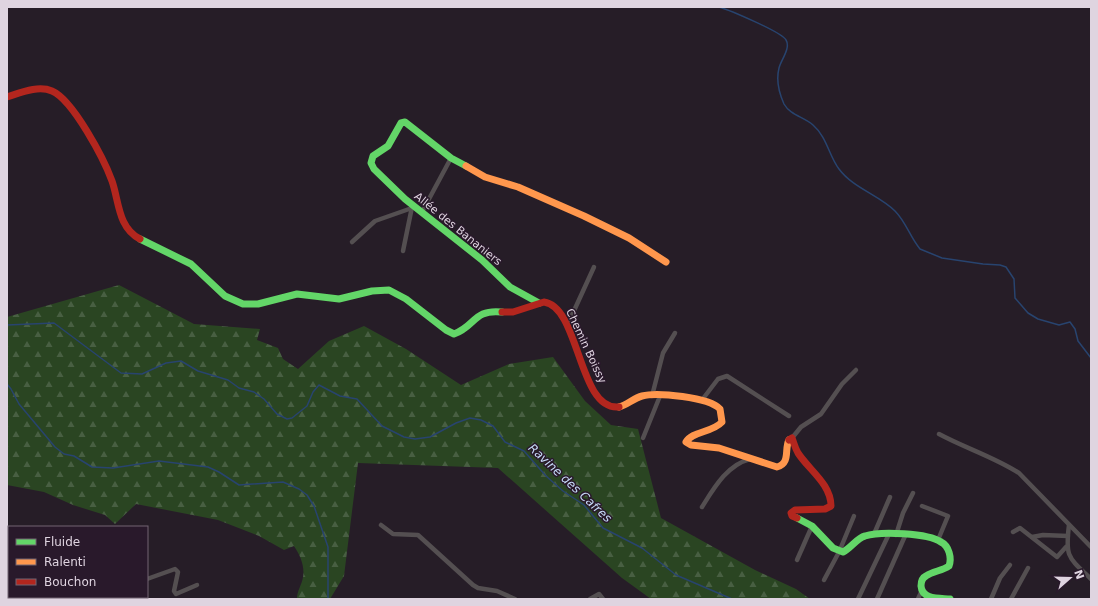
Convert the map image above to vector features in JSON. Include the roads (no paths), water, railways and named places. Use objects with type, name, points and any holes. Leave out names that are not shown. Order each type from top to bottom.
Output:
[{"type":"street","points":[[7,98],[31,90],[44,89],[60,96],[74,111],[107,168],[113,182],[120,216],[128,230],[134,236],[191,264],[232,300],[250,305],[297,294],[339,299],[372,291],[388,290],[406,299],[446,330],[454,334],[463,330],[474,318],[484,312],[509,312],[539,303]]},
{"type":"street","name":"Allée des Bananiers","points":[[451,158],[403,122],[388,146],[374,154],[371,163],[374,169],[412,207],[422,212],[482,260],[510,287],[539,303]]},
{"type":"street","points":[[422,212],[451,158],[485,177],[518,187],[629,238],[666,262]]},
{"type":"street","points":[[352,242],[375,221],[412,207]]},
{"type":"street","points":[[403,251],[412,207]]},
{"type":"street","points":[[567,326],[594,267]]},
{"type":"street","name":"Chemin Boissy","points":[[539,303],[547,303],[555,307],[567,326],[588,380],[604,403],[616,408],[626,405],[642,396],[660,396],[702,400],[716,405],[722,414],[722,422],[714,430],[690,437],[686,442],[719,448],[750,460],[777,467],[784,465],[788,441],[792,438]]},
{"type":"street","points":[[652,396],[663,353],[675,333]]},
{"type":"street","points":[[839,552],[812,526],[793,518],[791,513],[795,510],[824,508],[831,506],[832,502],[829,494],[798,452],[792,438],[801,427],[821,414],[842,384],[856,370]]},
{"type":"street","points":[[702,400],[718,380],[727,376],[789,416]]},
{"type":"street","points":[[643,438],[660,396]]},
{"type":"street","points":[[940,434],[963,447],[1008,466],[1019,473],[1091,547]]},
{"type":"street","points":[[702,507],[720,480],[736,464],[750,460]]},
{"type":"street","points":[[858,599],[893,535],[913,493]]},
{"type":"street","points":[[874,534],[890,497]]},
{"type":"street","points":[[922,506],[948,516],[938,540]]},
{"type":"street","points":[[824,580],[839,552],[854,516]]},
{"type":"street","points":[[381,525],[393,534],[418,535],[473,585],[478,588],[497,591],[515,599]]},
{"type":"street","points":[[1069,525],[1066,547],[1070,558],[1091,578]]},
{"type":"street","points":[[797,560],[812,526]]},
{"type":"street","points":[[1013,532],[1020,528],[1057,557],[1066,547]]},
{"type":"street","points":[[839,552],[847,550],[861,538],[874,534],[938,540],[947,548],[952,561],[948,568],[924,577],[921,586],[922,590],[918,599]]},
{"type":"street","points":[[1032,537],[1043,535],[1068,536]]},
{"type":"street","points":[[877,599],[905,536]]},
{"type":"street","points":[[991,599],[1000,578],[1010,565]]},
{"type":"street","points":[[1011,599],[1028,568]]},
{"type":"street","points":[[148,579],[175,569],[178,572],[174,591],[176,594],[197,585]]},
{"type":"street","points":[[922,590],[928,597],[950,599]]},
{"type":"street","points":[[590,599],[600,594],[603,599]]},
{"type":"waterway","points":[[719,7],[766,27],[786,40],[787,50],[779,68],[778,77],[779,91],[784,104],[790,111],[809,122],[818,130],[836,164],[845,176],[889,205],[895,211],[920,249],[942,258],[1006,267],[1014,279],[1015,298],[1028,313],[1038,319],[1059,325],[1070,322],[1075,329],[1078,341],[1091,358]]},
{"type":"waterway","name":"Ravine des Cafres","points":[[7,325],[54,323],[121,373],[142,374],[166,363],[181,361],[198,371],[228,380],[239,388],[254,392],[264,399],[277,414],[287,419],[292,418],[307,406],[313,392],[319,385],[340,396],[357,399],[382,426],[404,437],[415,439],[430,437],[456,423],[470,418],[481,420],[493,426],[505,442],[524,451],[546,476],[563,491],[584,505],[603,528],[642,548],[676,575],[732,599]]},
{"type":"waterway","points":[[7,384],[19,404],[55,447],[64,454],[74,456],[92,467],[113,468],[159,461],[208,467],[239,485],[283,482],[299,489],[307,495],[314,506],[328,547],[328,599]]}]
